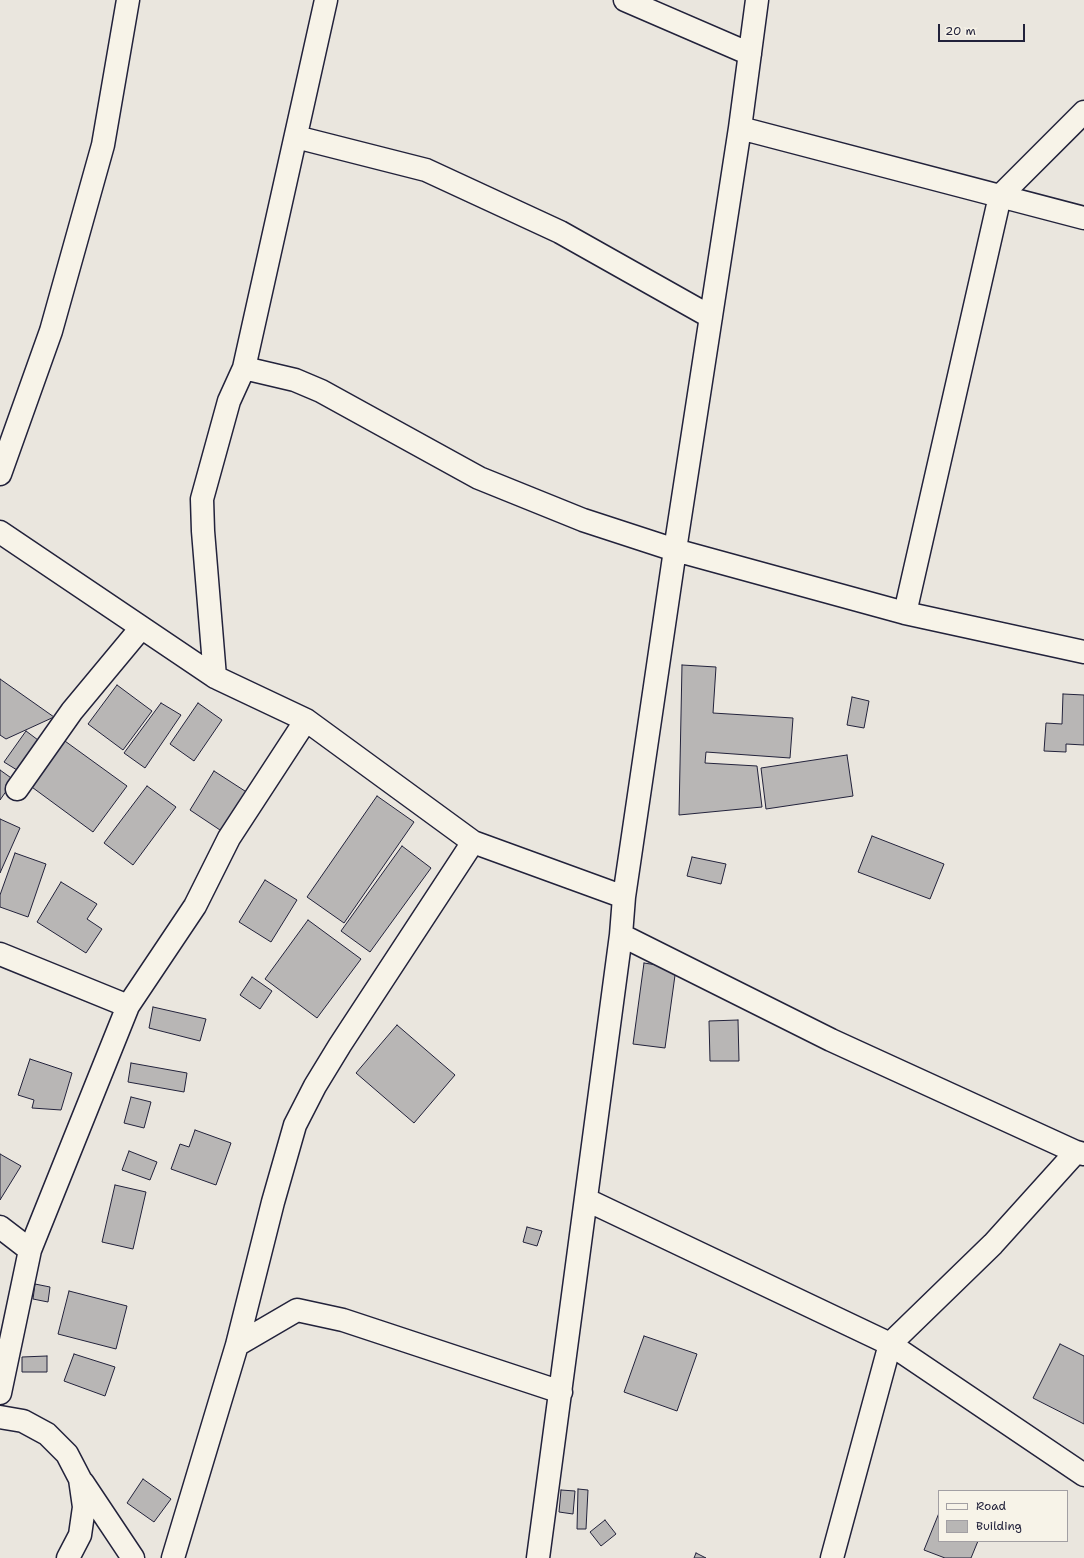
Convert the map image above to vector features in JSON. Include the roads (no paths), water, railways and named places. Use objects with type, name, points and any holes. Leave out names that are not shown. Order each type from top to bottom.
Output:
[{"type":"street","points":[[0,474],[51,332],[103,145],[128,0]]},
{"type":"street","points":[[215,677],[203,531],[202,499],[229,401],[244,368],[326,0]]},
{"type":"street","points":[[625,0],[750,54]]},
{"type":"street","points":[[538,1558],[587,1200],[621,935],[624,897],[675,550],[740,128],[757,0]]},
{"type":"street","points":[[905,613],[1000,196],[1084,112]]},
{"type":"street","points":[[740,128],[1084,218]]},
{"type":"street","points":[[296,137],[426,170],[560,232],[711,317]]},
{"type":"street","points":[[244,368],[295,380],[321,391],[479,478],[583,520],[675,550],[905,613],[1084,652]]},
{"type":"street","points":[[0,532],[215,677],[306,720],[474,842],[624,897]]},
{"type":"street","points":[[17,789],[72,711],[141,628]]},
{"type":"street","points":[[0,1393],[30,1250],[128,1006],[195,906],[229,838],[306,720]]},
{"type":"street","points":[[173,1558],[237,1345],[273,1202],[296,1125],[315,1086],[340,1045],[474,842]]},
{"type":"street","points":[[621,935],[831,1040],[1080,1153],[993,1244],[890,1344],[832,1558]]},
{"type":"street","points":[[0,954],[128,1006]]},
{"type":"street","points":[[587,1200],[890,1344],[1084,1475]]},
{"type":"street","points":[[0,1226],[30,1250]]},
{"type":"street","points":[[237,1345],[297,1310],[343,1320],[561,1392]]},
{"type":"street","points":[[0,1417],[23,1421],[48,1434],[67,1454],[80,1479],[134,1558]]},
{"type":"street","points":[[68,1558],[80,1535],[84,1507],[80,1479]]}]
